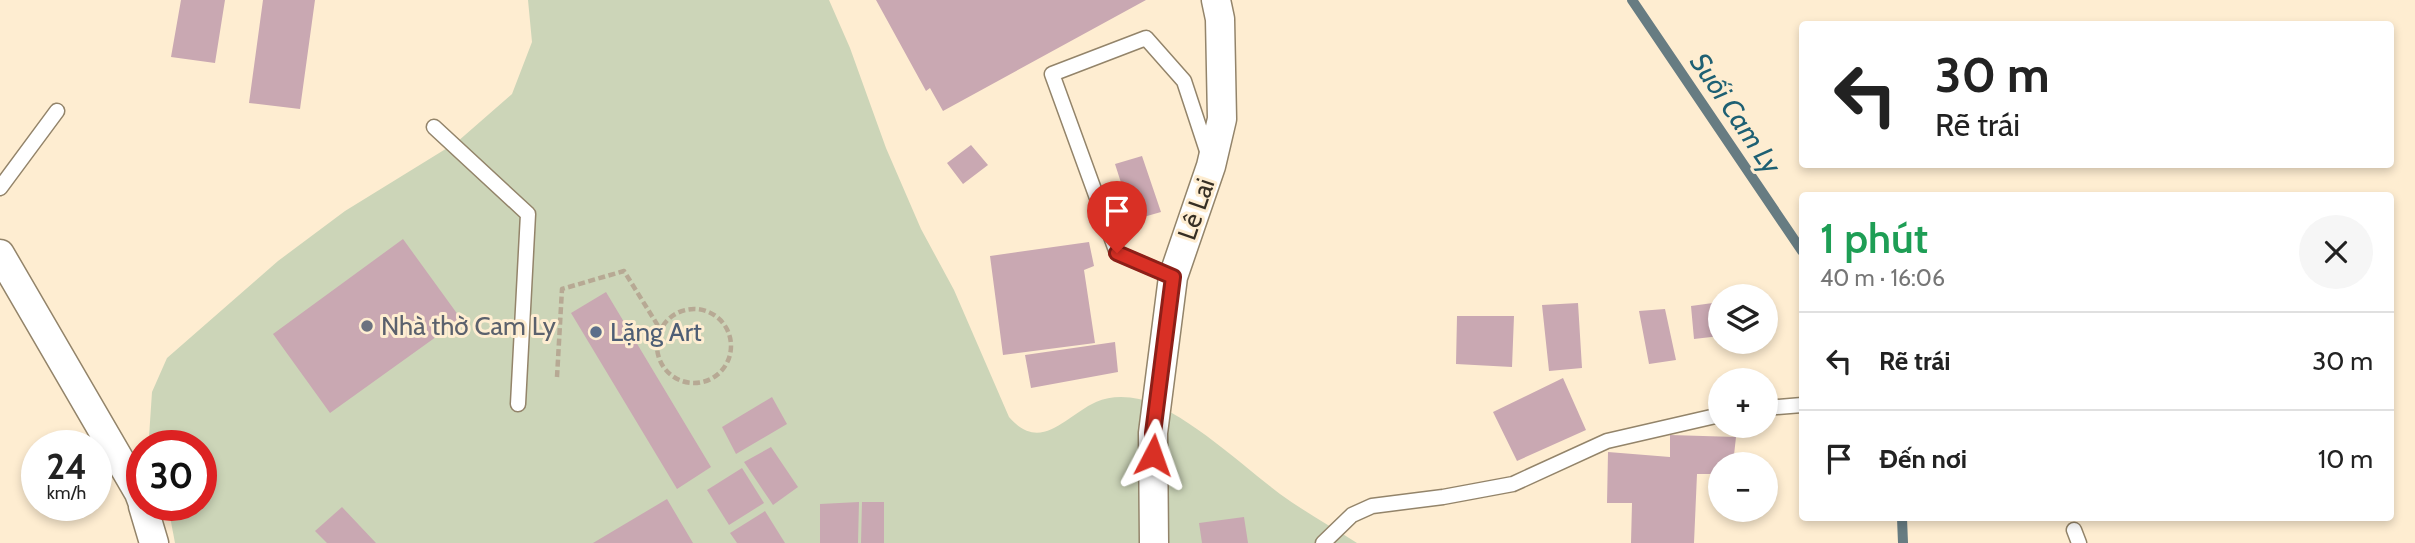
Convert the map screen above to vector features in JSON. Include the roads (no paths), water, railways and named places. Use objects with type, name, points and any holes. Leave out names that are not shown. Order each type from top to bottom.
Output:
[{"type":"street","name":"Lê Lai","points":[[1154,543],[1153,433],[1173,277],[1211,166],[1222,119],[1220,19],[1216,0]]},
{"type":"street","points":[[0,254],[126,470]]},
{"type":"street","points":[[147,521],[154,543]]},
{"type":"lane","points":[[1173,277],[1117,253],[1052,74],[1146,38],[1184,81],[1211,166]]},
{"type":"lane","points":[[0,188],[57,111]]},
{"type":"lane","points":[[434,127],[528,214],[518,404]]},
{"type":"lane","points":[[1778,407],[1799,405]]},
{"type":"lane","points":[[1323,543],[1352,515],[1372,506],[1513,484],[1607,441],[1708,418]]},
{"type":"waterway","name":"Suối Cam Ly","points":[[1632,0],[1799,247]]},
{"type":"waterway","name":"Suối Cam Ly","points":[[1902,521],[1903,543]]},
{"type":"place","name":"Nhà thờ Cam Ly","points":[[367,326]]},
{"type":"place","name":"Lặng Art","points":[[596,332]]}]
